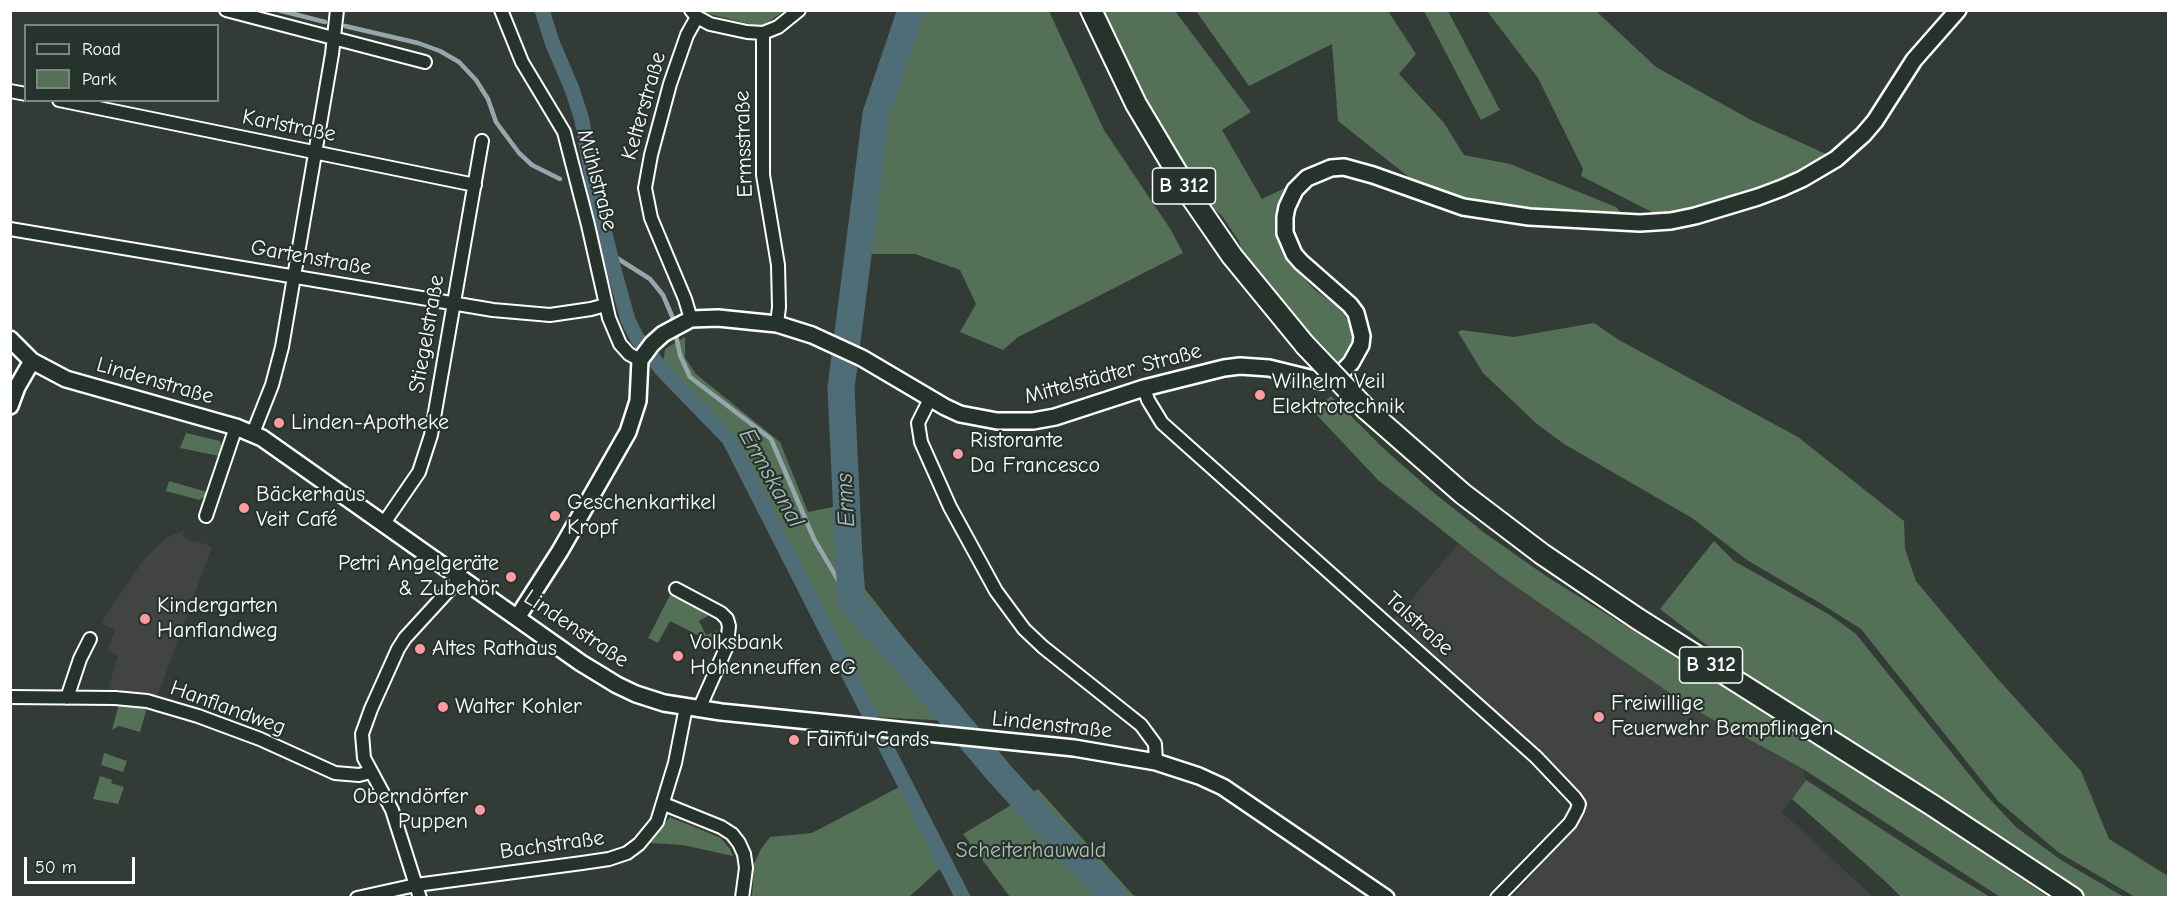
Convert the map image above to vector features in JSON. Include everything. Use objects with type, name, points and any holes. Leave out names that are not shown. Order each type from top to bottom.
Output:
[{"type":"highway","name":"B 312","points":[[1091,10],[1141,112],[1192,198],[1237,262],[1305,345],[1366,409],[1463,494],[1542,554],[1638,619],[2073,897]]},
{"type":"street","points":[[226,10],[425,62]]},
{"type":"street","name":"Mühlstraße","points":[[501,10],[522,62],[564,132],[588,225],[605,305],[614,332],[620,344],[629,354],[640,360]]},
{"type":"street","points":[[694,14],[727,28],[763,33],[778,27],[799,10]]},
{"type":"street","name":"Mittelstädter Straße","points":[[640,360],[658,339],[686,321],[718,318],[777,324],[819,338],[862,358],[930,399],[960,414],[1016,422],[1055,417],[1144,388],[1240,366],[1269,368],[1322,381],[1340,374],[1351,363],[1362,336],[1356,313],[1344,298],[1301,262],[1294,254],[1285,233],[1285,216],[1291,198],[1299,185],[1317,173],[1331,168],[1344,167],[1359,170],[1463,207],[1504,215],[1640,223],[1671,221],[1695,216],[1758,197],[1802,179],[1836,159],[1875,121],[1914,60],[1958,10]]},
{"type":"street","points":[[253,433],[277,369],[335,38],[336,11]]},
{"type":"street","name":"Kelterstraße","points":[[686,321],[685,299],[651,218],[645,188],[651,155],[670,84],[694,14]]},
{"type":"street","name":"Ermsstraße","points":[[763,33],[762,175],[778,266],[777,324]]},
{"type":"street","name":"Karlstraße","points":[[69,102],[475,185]]},
{"type":"street","name":"Stiegelstraße","points":[[384,523],[419,472],[426,456],[482,141]]},
{"type":"street","name":"Gartenstraße","points":[[10,229],[454,304],[546,315],[575,312],[605,305]]},
{"type":"street","name":"Lindenstraße","points":[[10,339],[32,361],[66,379],[253,433],[581,663],[617,685],[649,699],[692,708],[1085,750],[1156,762],[1199,776],[1223,787],[1386,897]]},
{"type":"street","points":[[517,618],[560,551],[628,432],[636,413],[640,360]]},
{"type":"street","points":[[10,406],[20,380],[32,361]]},
{"type":"street","name":"Talstraße","points":[[1144,388],[1154,412],[1168,429],[1527,749],[1575,798],[1579,804],[1570,823],[1497,897]]},
{"type":"street","points":[[930,399],[918,423],[921,441],[951,507],[996,591],[1024,629],[1043,647],[1141,725],[1155,744],[1156,762]]},
{"type":"street","points":[[206,516],[236,427]]},
{"type":"street","points":[[420,897],[393,810],[364,758],[362,734],[398,649],[405,638],[461,577]]},
{"type":"street","name":"Bachstraße","points":[[357,897],[416,885],[609,859],[627,854],[639,844],[657,822],[692,708],[727,646],[729,626],[727,619],[721,613],[676,589]]},
{"type":"street","points":[[67,698],[80,659],[90,639]]},
{"type":"street","name":"Hanflandweg","points":[[10,698],[115,698],[147,701],[198,716],[260,739],[335,773],[359,775],[371,772]]},
{"type":"street","points":[[664,804],[721,827],[732,834],[744,854],[746,868],[742,897]]},
{"type":"shaded area","name":"Kindergarten Hanflandweg","points":[[184,530],[183,536],[191,542],[197,541],[212,547],[157,697],[108,689],[118,655],[107,651],[115,630],[102,624],[107,613],[145,558],[166,538]]},
{"type":"shaded area","points":[[1459,543],[1499,575],[1690,707],[1803,769],[1806,780],[1782,812],[1872,896],[1871,898],[1513,897],[1585,814],[1587,804],[1584,795],[1393,621]]},
{"type":"green space","points":[[912,10],[1049,11],[1104,130],[1171,230],[1183,253],[1018,337],[1003,350],[960,332],[976,304],[960,270],[915,254],[862,254],[892,83]]},
{"type":"green space","points":[[697,11],[784,11],[761,27]]},
{"type":"green space","points":[[1100,11],[1175,11],[1251,112],[1222,130],[1262,199],[1285,188],[1287,193],[1276,222],[1280,246],[1291,265],[1315,290],[1341,309],[1351,326],[1354,340],[1350,353],[1342,366],[1317,344],[1243,255],[1239,241],[1222,216],[1209,205],[1189,177],[1144,101]]},
{"type":"green space","points":[[1196,11],[1388,11],[1416,54],[1399,74],[1444,123],[1464,155],[1510,164],[1616,207],[1623,215],[1498,208],[1462,199],[1410,178],[1338,121],[1332,44],[1249,86]]},
{"type":"green space","points":[[1424,11],[1448,11],[1500,110],[1481,120]]},
{"type":"green space","points":[[1487,11],[1596,11],[1656,67],[1751,120],[1826,154],[1784,178],[1727,201],[1658,215],[1581,176],[1583,169],[1538,78]]},
{"type":"green space","points":[[1594,323],[1619,340],[1798,437],[1904,521],[1905,549],[1916,581],[1996,677],[2081,771],[2109,839],[2168,876],[2168,897],[2135,897],[2058,852],[1998,801],[1861,629],[1747,560],[1692,518],[1564,444],[1537,424],[1483,373],[1458,332],[1461,330],[1514,337]]},
{"type":"green space","points":[[685,337],[685,358],[696,374],[780,442],[808,512],[858,502],[865,589],[970,722],[874,717],[822,609],[734,439],[663,364],[665,349]]},
{"type":"green space","points":[[1331,396],[1383,448],[1434,493],[1486,534],[1546,576],[1926,814],[2048,897],[2000,897],[1803,769],[1690,707],[1499,575],[1378,480],[1313,411]]},
{"type":"green space","points":[[186,433],[220,441],[222,446],[219,456],[180,448]]},
{"type":"green space","points":[[169,481],[207,492],[206,496],[199,500],[166,491]]},
{"type":"green space","points":[[1714,541],[1734,561],[1830,615],[1856,634],[1985,794],[2016,827],[2061,860],[2124,897],[2083,897],[1765,690],[1660,609]]},
{"type":"green space","points":[[671,593],[705,610],[708,616],[699,621],[706,635],[716,631],[720,639],[717,647],[670,621],[658,643],[648,638]]},
{"type":"green space","points":[[119,704],[145,709],[140,732],[119,726],[112,730]]},
{"type":"green space","points":[[104,753],[127,761],[123,772],[101,765]]},
{"type":"green space","points":[[100,776],[124,787],[118,804],[93,799]]},
{"type":"green space","points":[[1806,780],[1990,897],[1901,897],[1792,799]]},
{"type":"green space","points":[[901,786],[943,866],[909,897],[752,897],[754,864],[770,837],[812,833]]},
{"type":"green space","name":"Scheiterhauwald","points":[[1038,789],[1137,897],[1010,897],[963,834]]},
{"type":"green space","points":[[670,817],[721,838],[733,856],[683,845],[649,843]]},
{"type":"waterway","points":[[278,10],[325,22]]},
{"type":"waterway","name":"Ermskanal","points":[[542,10],[582,120],[594,189],[628,320],[637,338],[663,371],[729,439],[963,898]]},
{"type":"waterway","name":"Erms","points":[[911,10],[876,114],[841,388],[851,602],[901,656],[1000,774],[1113,898]]},
{"type":"waterway","points":[[345,26],[418,43],[440,51],[459,62],[476,80],[488,99],[496,122],[519,153],[532,165],[560,179]]},
{"type":"waterway","points":[[609,253],[650,279],[663,295],[672,316],[680,355],[690,377],[771,439],[814,539],[851,602]]},
{"type":"place","name":"Wilhelm Veil Elektrotechnik","points":[[1260,395]]},
{"type":"place","name":"Linden-Apotheke","points":[[279,423]]},
{"type":"place","name":"Ristorante Da Francesco","points":[[958,454]]},
{"type":"place","name":"Bäckerhaus Veit Café","points":[[244,508]]},
{"type":"place","name":"Geschenkartikel Kropf","points":[[555,516]]},
{"type":"place","name":"Petri Angelgeräte & Zubehör","points":[[511,577]]},
{"type":"place","name":"Kindergarten Hanflandweg","points":[[145,619]]},
{"type":"place","name":"Altes Rathaus","points":[[420,649]]},
{"type":"place","name":"Volksbank Hohenneuffen eG","points":[[678,656]]},
{"type":"place","name":"Walter Kohler","points":[[443,707]]},
{"type":"place","name":"Freiwillige Feuerwehr Bempflingen","points":[[1599,717]]},
{"type":"place","name":"Fainful Cards","points":[[794,740]]},
{"type":"place","name":"Oberndörfer Puppen","points":[[480,810]]}]
